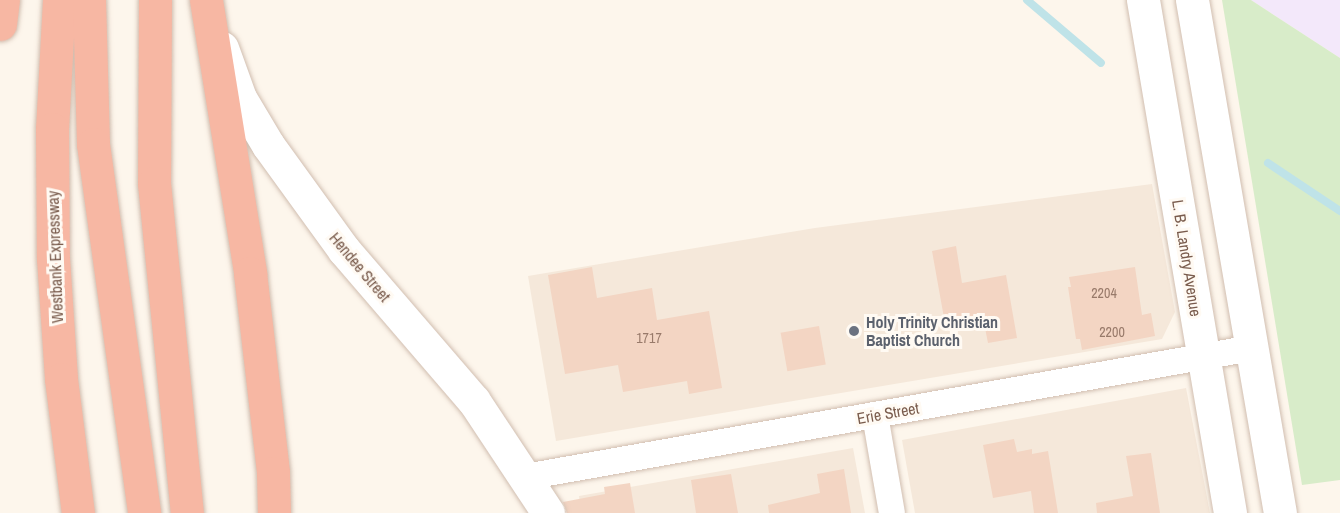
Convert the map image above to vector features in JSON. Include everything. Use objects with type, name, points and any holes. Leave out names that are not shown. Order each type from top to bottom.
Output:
[{"type":"highway","points":[[0,24],[3,0]]},
{"type":"highway","name":"Westbank Expressway","points":[[59,0],[52,129],[53,258],[61,378],[78,513]]},
{"type":"highway","points":[[89,0],[93,144],[144,513]]},
{"type":"highway","points":[[155,0],[154,183],[187,513]]},
{"type":"highway","points":[[207,0],[234,184],[250,273],[261,363],[274,513]]},
{"type":"street","name":"Hendee Street","points":[[207,0],[219,42],[240,98],[268,145],[345,250],[474,401],[548,513]]},
{"type":"street","points":[[1192,0],[1280,513]]},
{"type":"street","name":"L. B. Landry Avenue","points":[[1144,2],[1230,513]]},
{"type":"street","name":"Erie Street","points":[[525,477],[1252,348]]},
{"type":"street","points":[[875,415],[892,513]]},
{"type":"shaded area","points":[[1251,0],[1340,0],[1340,58]]},
{"type":"shaded area","points":[[1152,184],[1175,312],[1162,339],[556,441],[528,276],[815,228]]},
{"type":"shaded area","points":[[1186,388],[1210,513],[915,513],[902,440]]},
{"type":"shaded area","points":[[853,448],[865,513],[581,513],[579,496]]},
{"type":"green space","points":[[1222,0],[1251,0],[1340,58],[1340,480],[1302,485]]},
{"type":"building","points":[[956,246],[962,283],[1006,275],[1017,338],[988,343],[985,328],[963,330],[963,326],[946,329],[932,251]]},
{"type":"building","points":[[592,267],[597,298],[652,288],[657,320],[709,311],[722,388],[689,394],[687,381],[623,392],[618,365],[565,374],[548,275]]},
{"type":"building","points":[[1135,267],[1142,315],[1151,313],[1155,336],[1082,350],[1080,339],[1076,339],[1068,287],[1071,287],[1069,277]]},
{"type":"building","points":[[819,326],[826,364],[787,371],[781,333]]},
{"type":"building","points":[[1014,439],[1017,452],[1032,449],[1032,454],[1048,451],[1058,513],[1034,513],[1031,491],[993,498],[983,445]]},
{"type":"building","points":[[1151,453],[1160,513],[1097,513],[1096,503],[1133,496],[1126,456]]},
{"type":"building","points":[[844,469],[851,513],[769,513],[768,505],[820,493],[817,474]]},
{"type":"building","points":[[731,474],[738,513],[696,513],[691,480]]},
{"type":"building","points":[[630,483],[635,513],[567,513],[563,502],[605,494],[604,487]]},
{"type":"waterway","points":[[1027,0],[1101,63]]},
{"type":"waterway","points":[[1268,163],[1340,211]]},
{"type":"place","name":"Holy Trinity Christian Baptist Church","points":[[854,331]]}]
